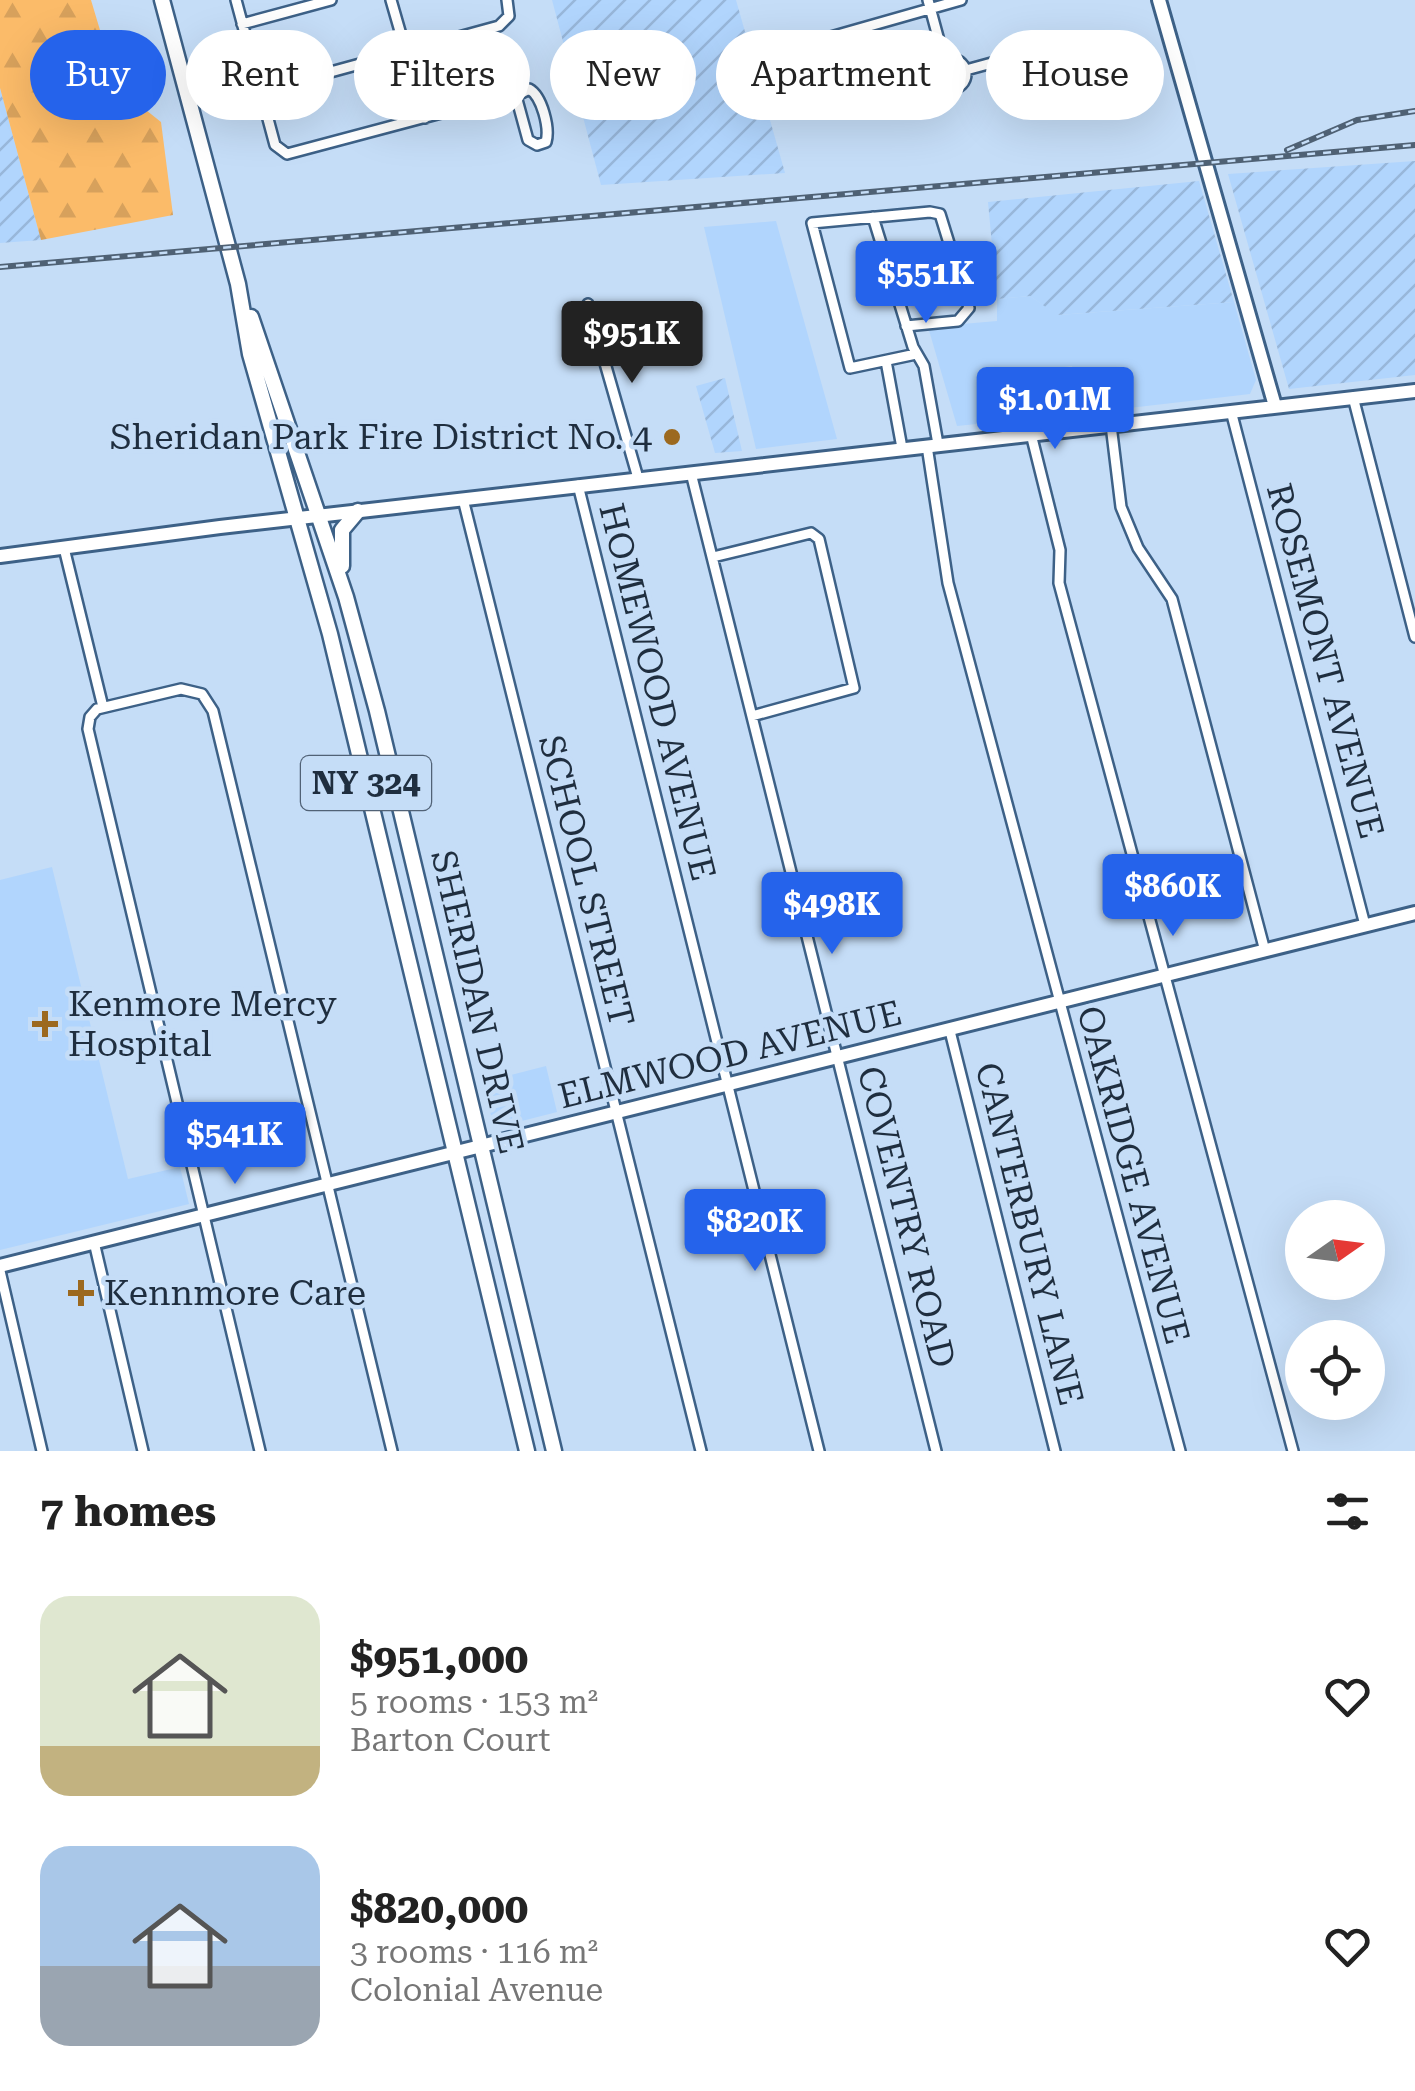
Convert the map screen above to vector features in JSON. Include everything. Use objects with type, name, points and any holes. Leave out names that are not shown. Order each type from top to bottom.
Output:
[{"type":"main road","name":"SHERIDAN DRIVE","points":[[162,0],[238,284],[346,597],[377,711],[554,1451]]},
{"type":"main road","name":"SHERIDAN DRIVE","points":[[238,284],[250,354],[350,717],[526,1451]]},
{"type":"main road","points":[[346,597],[340,539],[358,511]]},
{"type":"main road","points":[[350,717],[377,711]]},
{"type":"main road","points":[[398,918],[425,912]]},
{"type":"main road","points":[[496,1326],[522,1319]]},
{"type":"street","points":[[236,0],[244,30]]},
{"type":"street","points":[[242,24],[331,0]]},
{"type":"street","points":[[391,0],[399,30]]},
{"type":"street","points":[[482,30],[503,24],[509,16],[507,0]]},
{"type":"street","points":[[849,30],[929,4],[961,0]]},
{"type":"street","points":[[1159,0],[1275,406]]},
{"type":"street","points":[[929,4],[936,30]]},
{"type":"street","points":[[1068,44],[1080,55],[1089,93],[1083,104],[1070,108],[1060,100],[1046,49],[1068,44]]},
{"type":"street","points":[[966,70],[986,65]]},
{"type":"street","points":[[532,89],[538,94],[548,132],[543,143],[534,145],[528,140],[516,96],[520,92],[532,89]]},
{"type":"street","points":[[268,120],[275,145],[288,154],[417,120]]},
{"type":"street","points":[[906,326],[958,321],[966,316],[970,304],[940,214],[815,222],[810,230],[850,368],[916,354]]},
{"type":"street","name":"OAKRIDGE AVENUE","points":[[873,217],[906,326],[924,366],[948,583],[1180,1451]]},
{"type":"street","points":[[588,304],[638,478]]},
{"type":"street","points":[[886,361],[902,448]]},
{"type":"street","points":[[0,556],[638,478],[1415,391]]},
{"type":"street","points":[[1353,397],[1415,637]]},
{"type":"street","name":"ROSEMONT AVENUE","points":[[1231,411],[1366,925]]},
{"type":"street","points":[[1111,425],[1121,507],[1138,548],[1172,599],[1265,952]]},
{"type":"street","points":[[1031,434],[1060,550],[1059,582],[1293,1451]]},
{"type":"street","name":"COVENTRY ROAD","points":[[691,472],[936,1451]]},
{"type":"street","name":"HOMEWOOD AVENUE","points":[[578,486],[820,1451]]},
{"type":"street","name":"SCHOOL STREET","points":[[463,499],[701,1451]]},
{"type":"street","points":[[713,557],[816,534],[842,629],[855,684],[851,690],[752,716]]},
{"type":"street","points":[[64,548],[103,707]]},
{"type":"street","points":[[260,1451],[88,729],[90,717],[103,707],[181,689],[196,691],[211,705],[392,1451]]},
{"type":"street","name":"ELMWOOD AVENUE","points":[[0,1269],[94,1242],[481,1149],[1415,913]]},
{"type":"street","name":"CANTERBURY LANE","points":[[950,1031],[1055,1451]]},
{"type":"street","points":[[94,1242],[144,1451]]},
{"type":"street","points":[[0,1269],[42,1451]]},
{"type":"shaded area","points":[[552,0],[736,0],[744,30],[716,30],[716,120],[770,120],[785,173],[601,185],[584,120],[696,120],[696,30],[560,30]]},
{"type":"shaded area","points":[[0,88],[41,240],[0,243]]},
{"type":"shaded area","points":[[1415,161],[1415,375],[1289,389],[1228,174]]},
{"type":"shaded area","points":[[1199,181],[1234,302],[1057,315],[1030,296],[997,299],[988,202]]},
{"type":"shaded area","points":[[776,221],[837,439],[756,449],[704,227]]},
{"type":"shaded area","points":[[1030,296],[1058,315],[1234,302],[1256,380],[1250,394],[1086,413],[1072,366],[1043,370],[1055,416],[957,426],[928,327],[997,321],[997,299]]},
{"type":"shaded area","points":[[725,378],[742,451],[715,453],[696,386]]},
{"type":"shaded area","name":"Kenmore Mercy Hospital","points":[[52,867],[128,1179],[180,1167],[189,1204],[0,1250],[0,880]]},
{"type":"shaded area","points":[[546,1066],[557,1112],[494,1128],[483,1082]]},
{"type":"green space","points":[[0,0],[91,0],[100,30],[30,30],[30,120],[158,120],[173,215],[41,240],[0,88]]},
{"type":"railway","points":[[1287,150],[1357,120],[1415,111]]},
{"type":"railway","points":[[0,267],[1415,145]]},
{"type":"place","name":"Sheridan Park Fire District No. 4","points":[[672,437]]},
{"type":"place","name":"Kenmore Mercy Hospital","points":[[45,1024]]},
{"type":"place","name":"Kennmore Care","points":[[81,1293]]}]
